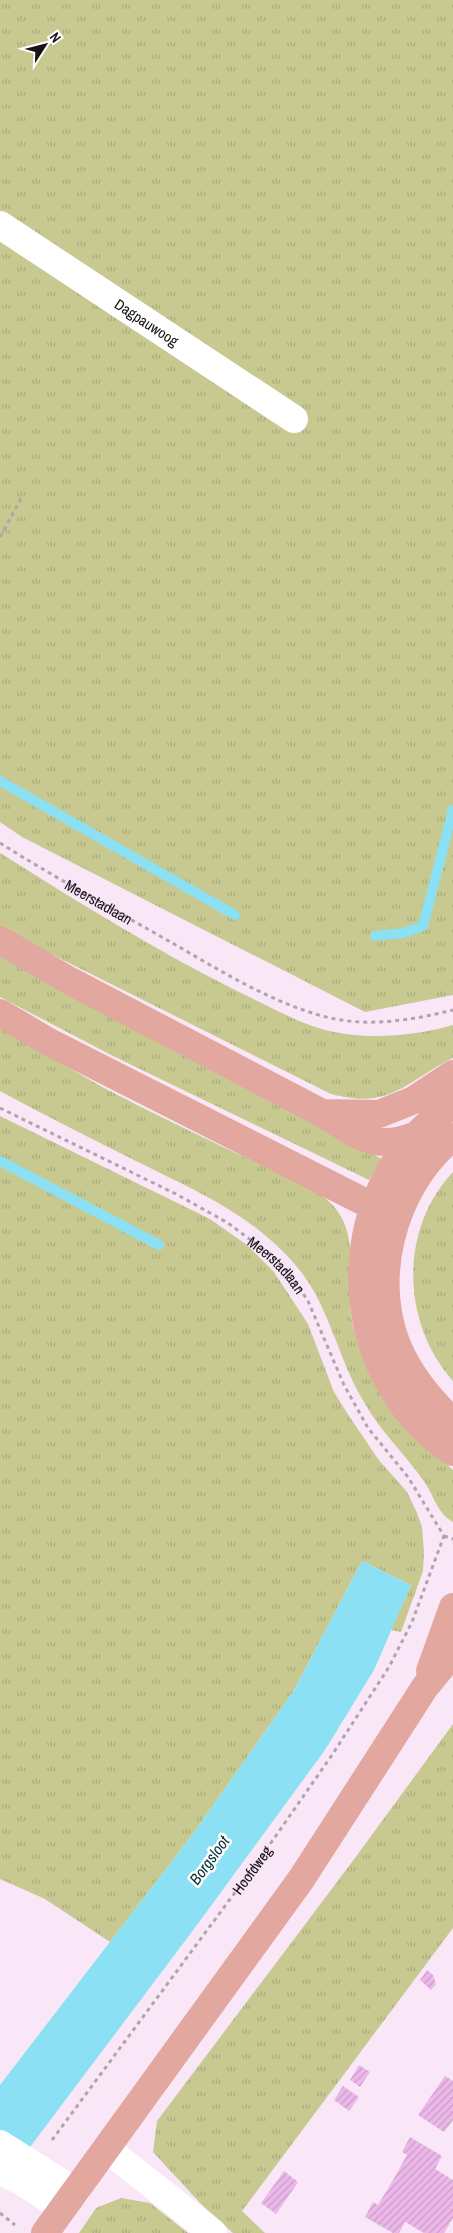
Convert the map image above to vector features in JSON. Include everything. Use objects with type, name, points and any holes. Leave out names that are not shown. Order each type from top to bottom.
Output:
[{"type":"main road","points":[[0,940],[70,981],[378,1144],[398,1142],[414,1136]]},
{"type":"main road","points":[[0,1013],[50,1042],[385,1212]]},
{"type":"main road","points":[[322,1113],[379,1114],[414,1100],[453,1074]]},
{"type":"main road","points":[[453,1105],[435,1116],[414,1136],[388,1175],[385,1212],[388,1310],[401,1355],[425,1394],[453,1422]]},
{"type":"main road","points":[[453,1137],[385,1212],[362,1254],[363,1292],[368,1330],[380,1365],[398,1399],[424,1429],[453,1452]]},
{"type":"main road","points":[[425,1687],[453,1607]]},
{"type":"main road","points":[[32,2231],[70,2200],[302,1878],[425,1687],[453,1653]]},
{"type":"street","name":"Dagpauwoog","points":[[0,225],[294,419]]},
{"type":"street","points":[[0,2144],[17,2167],[70,2200]]},
{"type":"street","points":[[107,2149],[213,2233]]},
{"type":"path","points":[[0,537],[23,496]]},
{"type":"path","name":"Meerstadlaan","points":[[0,843],[203,960],[250,986],[300,1010],[331,1018],[363,1023],[392,1022],[453,1010]]},
{"type":"path","name":"Meerstadlaan","points":[[0,1108],[176,1194],[228,1223],[272,1256],[292,1277],[308,1301],[344,1385],[368,1428],[408,1477],[444,1536]]},
{"type":"path","points":[[444,1536],[453,1539]]},
{"type":"path","name":"Hoofdweg","points":[[17,2167],[259,1860],[332,1756],[389,1668],[412,1622],[444,1536]]},
{"type":"path","points":[[0,2213],[32,2231]]},
{"type":"green space","points":[[0,0],[453,0],[453,995],[365,1012],[22,837],[0,822]]},
{"type":"green space","points":[[0,853],[88,908],[178,960],[306,1024],[344,1034],[375,1036],[423,1032],[453,1025],[453,1058],[397,1091],[383,1096],[352,1098],[331,1094],[0,927]]},
{"type":"green space","points":[[0,950],[238,1084],[382,1159],[369,1180],[113,1056],[0,997]]},
{"type":"green space","points":[[0,1023],[106,1089],[201,1137],[300,1182],[329,1201],[343,1221],[348,1234],[351,1261],[351,1316],[363,1357],[392,1412],[406,1429],[453,1470],[453,1522],[442,1513],[423,1480],[370,1413],[355,1386],[328,1320],[312,1288],[285,1253],[247,1221],[206,1196],[0,1091]]},
{"type":"green space","points":[[0,1116],[210,1219],[247,1245],[274,1272],[308,1324],[334,1392],[378,1459],[407,1492],[422,1527],[423,1571],[401,1632],[391,1630],[411,1585],[362,1561],[293,1692],[192,1835],[110,1942],[45,1899],[0,1879]]},
{"type":"green space","points":[[453,1172],[453,1381],[436,1358],[423,1332],[416,1304],[413,1276],[416,1248],[423,1221],[435,1195]]},
{"type":"green space","points":[[453,1724],[453,1928],[242,2211],[265,2233],[233,2233],[201,2204],[153,2152],[157,2121],[355,1858]]},
{"type":"green space","points":[[121,2198],[150,2203],[188,2233],[79,2233],[96,2208]]},
{"type":"water","name":"Borgsloot","points":[[362,1561],[411,1585],[374,1670],[325,1750],[197,1925],[0,2187],[0,2085],[192,1835],[293,1692]]},
{"type":"building","points":[[427,1970],[433,1975],[436,1984],[431,1990],[420,1980]]},
{"type":"building","points":[[359,2065],[370,2072],[360,2087],[350,2080]]},
{"type":"building","points":[[445,2076],[453,2081],[453,2120],[444,2132],[418,2115]]},
{"type":"building","points":[[343,2086],[359,2097],[349,2111],[334,2100]]},
{"type":"building","points":[[410,2137],[442,2156],[435,2169],[453,2180],[453,2218],[444,2233],[424,2233],[405,2222],[399,2233],[393,2233],[365,2217],[373,2202],[378,2205],[393,2180],[407,2155],[402,2152]]},
{"type":"building","points":[[284,2171],[298,2182],[276,2214],[261,2203]]},
{"type":"waterway","points":[[0,781],[235,915]]},
{"type":"waterway","points":[[375,936],[403,933],[423,926],[453,810]]},
{"type":"waterway","points":[[0,1161],[159,1245]]}]
